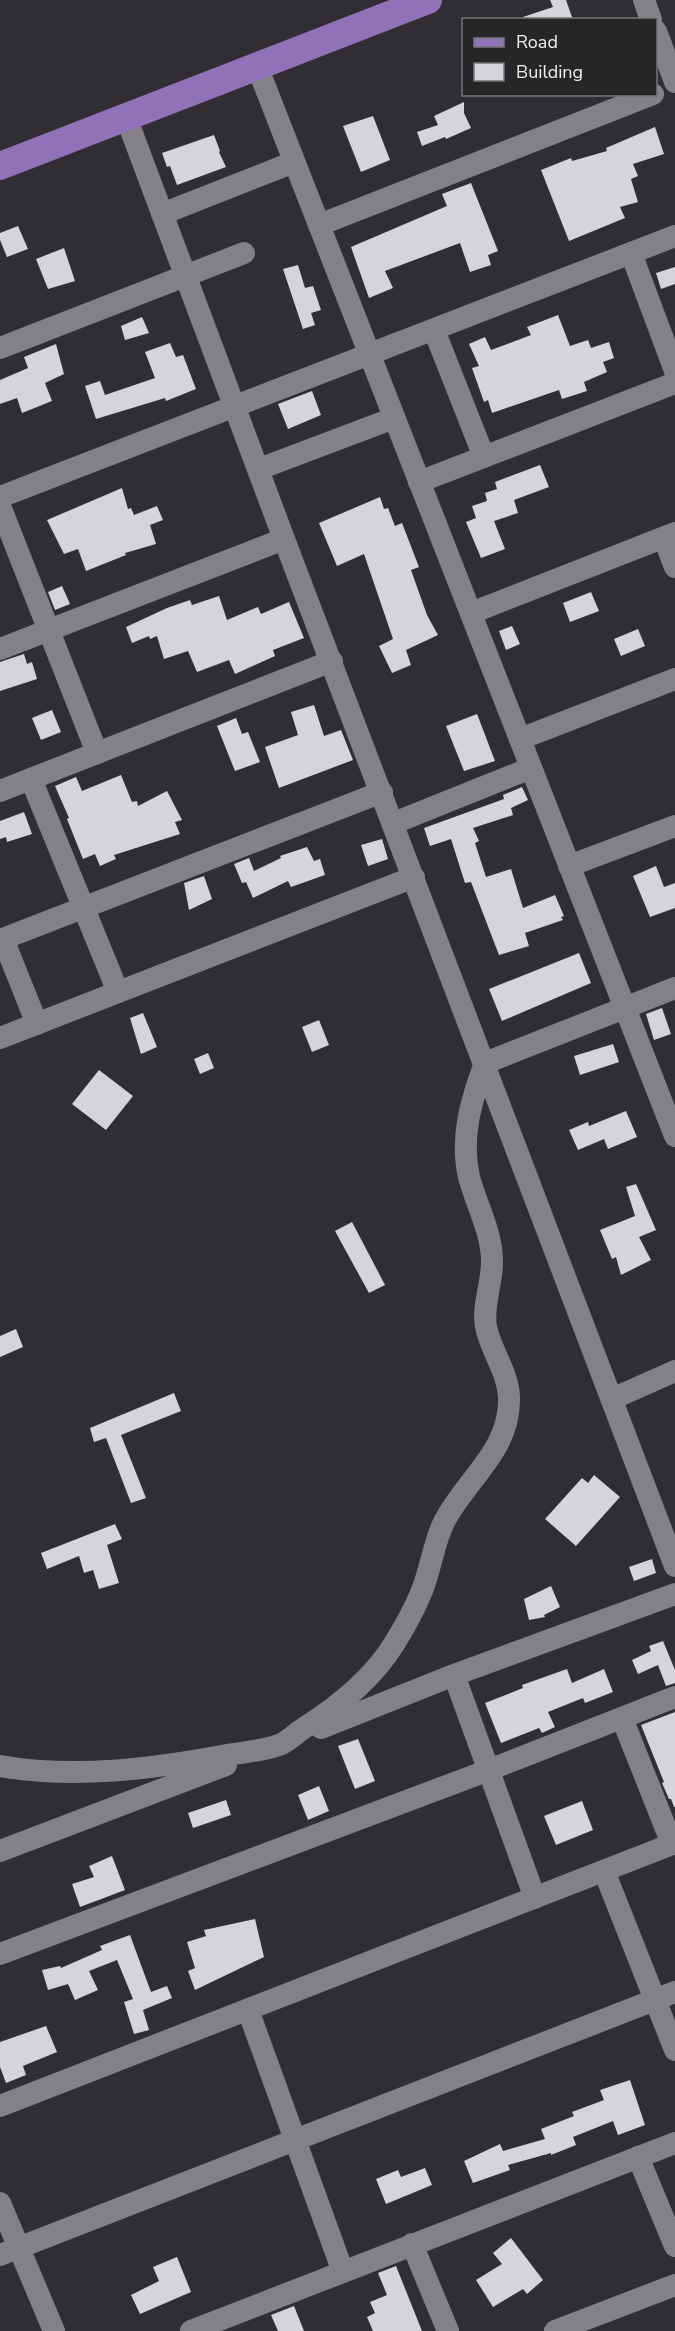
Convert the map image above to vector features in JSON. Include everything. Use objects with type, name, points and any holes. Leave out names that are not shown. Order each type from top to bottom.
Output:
[{"type":"main road","points":[[0,166],[428,0]]},
{"type":"street","points":[[644,0],[650,18]]},
{"type":"street","points":[[657,34],[675,84],[657,93]]},
{"type":"street","points":[[257,66],[675,1136]]},
{"type":"street","points":[[319,225],[649,96]]},
{"type":"street","points":[[126,117],[675,1566]]},
{"type":"street","points":[[162,214],[294,162]]},
{"type":"street","points":[[0,497],[675,236]]},
{"type":"street","points":[[0,348],[244,253]]},
{"type":"street","points":[[631,253],[675,371]]},
{"type":"street","points":[[434,330],[484,457]]},
{"type":"street","points":[[419,482],[675,382]]},
{"type":"street","points":[[259,469],[394,418]]},
{"type":"street","points":[[0,506],[98,753]]},
{"type":"street","points":[[471,613],[669,536],[675,567]]},
{"type":"street","points":[[0,649],[284,539]]},
{"type":"street","points":[[0,791],[332,661]]},
{"type":"street","points":[[520,739],[675,679]]},
{"type":"street","points":[[394,823],[531,768]]},
{"type":"street","points":[[31,779],[118,992]]},
{"type":"street","points":[[37,1024],[1,939],[382,792]]},
{"type":"street","points":[[569,866],[675,826]]},
{"type":"street","points":[[0,1038],[414,877]]},
{"type":"street","points":[[0,1766],[30,1771],[126,1770],[279,1745],[336,1707],[371,1672],[393,1646],[421,1592],[443,1523],[462,1493],[498,1446],[505,1426],[509,1397],[484,1313],[492,1277],[492,1256],[484,1220],[469,1177],[465,1139],[470,1102],[485,1063],[675,988]]},
{"type":"street","points":[[612,1399],[675,1371]]},
{"type":"street","points":[[0,1851],[279,1745],[454,1675],[675,1594]]},
{"type":"street","points":[[454,1675],[535,1898]]},
{"type":"street","points":[[0,1954],[489,1770],[675,1697]]},
{"type":"street","points":[[0,2106],[673,1844],[622,1718]]},
{"type":"street","points":[[604,1871],[665,1996],[675,2050]]},
{"type":"street","points":[[9,2252],[665,1996]]},
{"type":"street","points":[[248,2010],[343,2272]]},
{"type":"street","points":[[191,2331],[675,2143]]},
{"type":"street","points":[[638,2157],[675,2246]]},
{"type":"street","points":[[0,2204],[9,2252],[54,2331]]},
{"type":"street","points":[[412,2244],[448,2331]]},
{"type":"street","points":[[555,2331],[675,2285]]},
{"type":"building","points":[[550,0],[566,0],[572,18],[523,18],[523,17],[553,7]]},
{"type":"building","points":[[464,102],[464,113],[471,128],[422,146],[417,132],[438,125],[434,116]]},
{"type":"building","points":[[373,116],[390,160],[361,172],[343,126]]},
{"type":"building","points":[[655,127],[664,154],[633,164],[638,176],[631,179],[638,202],[620,207],[625,218],[569,241],[541,170],[571,158],[572,161],[607,151],[606,148]]},
{"type":"building","points":[[214,135],[226,167],[177,185],[162,153]]},
{"type":"building","points":[[471,183],[498,251],[488,255],[491,265],[470,272],[460,243],[385,271],[393,288],[369,298],[351,247],[447,206],[442,194]]},
{"type":"building","points":[[18,226],[28,249],[7,257],[0,240],[0,233]]},
{"type":"building","points":[[64,248],[75,281],[48,289],[36,259]]},
{"type":"building","points":[[298,265],[305,288],[313,286],[321,310],[311,313],[315,325],[303,329],[283,269]]},
{"type":"building","points":[[675,267],[675,284],[661,289],[656,273]]},
{"type":"building","points":[[558,315],[570,346],[588,340],[591,348],[609,342],[614,358],[603,362],[607,372],[584,382],[587,391],[562,399],[559,390],[492,413],[488,400],[484,402],[472,368],[479,366],[469,344],[485,337],[491,350],[531,335],[527,327]]},
{"type":"building","points":[[142,317],[149,333],[125,340],[121,326]]},
{"type":"building","points":[[170,343],[176,357],[183,355],[196,389],[166,401],[165,398],[96,419],[85,386],[100,381],[105,395],[155,378],[145,352]]},
{"type":"building","points":[[56,344],[64,374],[45,383],[52,401],[22,413],[17,398],[0,404],[0,380],[28,368],[24,357]]},
{"type":"building","points":[[312,391],[321,415],[288,429],[278,404]]},
{"type":"building","points":[[540,465],[549,487],[514,500],[518,513],[494,521],[505,549],[481,558],[466,522],[476,518],[472,506],[487,501],[485,493],[497,489],[495,482]]},
{"type":"building","points":[[122,488],[128,509],[131,508],[134,515],[157,506],[163,520],[150,525],[156,544],[125,553],[126,555],[86,571],[78,549],[64,554],[47,520]]},
{"type":"building","points":[[380,497],[384,509],[388,508],[395,526],[402,523],[419,567],[411,570],[427,615],[438,635],[406,650],[411,665],[392,673],[379,646],[393,639],[364,554],[337,566],[319,523]]},
{"type":"building","points":[[62,586],[70,604],[55,610],[48,592]]},
{"type":"building","points":[[591,592],[599,611],[570,622],[563,603]]},
{"type":"building","points":[[219,596],[227,620],[258,607],[261,614],[289,602],[304,638],[273,650],[275,656],[235,674],[229,660],[197,672],[188,651],[164,659],[157,636],[150,639],[149,636],[132,643],[126,627],[190,600],[192,605]]},
{"type":"building","points":[[512,626],[520,644],[506,650],[499,631]]},
{"type":"building","points":[[638,629],[645,646],[621,656],[614,639]]},
{"type":"building","points":[[24,654],[27,664],[32,662],[37,679],[0,691],[0,662]]},
{"type":"building","points":[[314,705],[324,736],[341,730],[353,760],[279,788],[265,747],[298,735],[291,712]]},
{"type":"building","points":[[52,710],[61,732],[41,740],[32,718]]},
{"type":"building","points":[[477,714],[495,761],[464,771],[446,726]]},
{"type":"building","points":[[236,718],[242,734],[248,732],[260,762],[235,771],[217,726]]},
{"type":"building","points":[[121,775],[132,802],[137,801],[138,806],[167,791],[182,820],[175,822],[180,834],[114,855],[116,859],[100,866],[95,854],[83,859],[55,786],[76,777],[82,791]]},
{"type":"building","points":[[522,787],[528,800],[511,808],[513,815],[473,828],[479,841],[475,843],[486,877],[511,869],[523,908],[555,895],[564,916],[561,917],[563,920],[525,933],[529,946],[499,955],[471,882],[465,883],[451,839],[430,846],[424,828],[504,799],[503,795]]},
{"type":"building","points":[[24,812],[32,834],[7,842],[6,837],[0,839],[0,821]]},
{"type":"building","points":[[382,839],[388,859],[368,866],[361,845]]},
{"type":"building","points":[[307,847],[314,861],[320,859],[325,875],[291,887],[288,881],[253,898],[246,882],[242,883],[234,864],[249,858],[254,871],[281,858],[280,856]]},
{"type":"building","points":[[656,866],[664,887],[675,883],[675,908],[650,917],[633,876]]},
{"type":"building","points":[[204,876],[212,899],[189,910],[184,883]]},
{"type":"building","points":[[579,953],[591,983],[502,1021],[489,989]]},
{"type":"building","points":[[662,1008],[671,1034],[654,1040],[646,1014]]},
{"type":"building","points":[[143,1013],[157,1047],[141,1054],[130,1018]]},
{"type":"building","points":[[319,1020],[329,1045],[312,1052],[302,1027]]},
{"type":"building","points":[[613,1044],[619,1062],[580,1075],[574,1056]]},
{"type":"building","points":[[208,1053],[214,1068],[200,1074],[194,1059]]},
{"type":"building","points":[[99,1070],[133,1096],[106,1130],[72,1104]]},
{"type":"building","points":[[626,1111],[637,1137],[608,1149],[604,1139],[578,1150],[569,1130],[588,1122],[589,1126]]},
{"type":"building","points":[[636,1184],[656,1230],[639,1237],[651,1260],[621,1275],[616,1257],[612,1259],[600,1230],[635,1216],[626,1187]]},
{"type":"building","points":[[352,1222],[385,1285],[369,1293],[335,1231]]},
{"type":"building","points":[[16,1329],[23,1347],[0,1357],[0,1336]]},
{"type":"building","points":[[174,1393],[181,1411],[121,1435],[146,1498],[131,1503],[106,1438],[94,1442],[90,1428]]},
{"type":"building","points":[[594,1475],[620,1497],[576,1546],[545,1519],[582,1478],[588,1483]]},
{"type":"building","points":[[115,1524],[122,1539],[107,1545],[119,1583],[99,1589],[93,1570],[84,1573],[79,1556],[47,1569],[41,1553]]},
{"type":"building","points":[[652,1559],[656,1573],[634,1581],[629,1567]]},
{"type":"building","points":[[551,1586],[560,1607],[544,1615],[545,1617],[529,1620],[524,1599]]},
{"type":"building","points":[[663,1641],[675,1670],[675,1683],[666,1686],[658,1665],[638,1674],[632,1660],[651,1651],[649,1646]]},
{"type":"building","points":[[567,1669],[572,1683],[604,1669],[613,1692],[585,1703],[583,1698],[548,1712],[555,1727],[542,1733],[539,1728],[501,1743],[485,1703],[523,1688],[522,1685]]},
{"type":"building","points":[[675,1712],[674,1807],[662,1783],[664,1782],[641,1725]]},
{"type":"building","points":[[358,1739],[375,1781],[355,1789],[338,1746]]},
{"type":"building","points":[[319,1786],[329,1811],[308,1820],[298,1795]]},
{"type":"building","points":[[226,1800],[231,1815],[193,1828],[188,1813]]},
{"type":"building","points":[[582,1801],[593,1830],[556,1845],[544,1816]]},
{"type":"building","points":[[112,1856],[125,1890],[80,1907],[72,1884],[94,1877],[89,1866]]},
{"type":"building","points":[[255,1919],[264,1957],[195,1990],[188,1971],[195,1968],[187,1942],[206,1936],[204,1930]]},
{"type":"building","points":[[130,1935],[151,1992],[167,1986],[172,1998],[143,2010],[149,2030],[134,2034],[124,2002],[133,1999],[117,1960],[89,1971],[98,1990],[75,2000],[68,1984],[48,1990],[42,1970],[60,1966],[61,1968],[102,1950],[100,1946]]},
{"type":"building","points":[[46,2026],[57,2052],[23,2066],[26,2075],[6,2083],[0,2067],[0,2042]]},
{"type":"building","points":[[630,2080],[645,2125],[618,2135],[613,2121],[573,2137],[576,2145],[551,2155],[551,2153],[508,2165],[510,2170],[473,2183],[464,2161],[500,2144],[503,2151],[545,2139],[541,2129],[574,2116],[572,2112],[604,2100],[600,2090]]},
{"type":"building","points":[[425,2168],[432,2185],[386,2204],[376,2179],[398,2170],[401,2177]]},
{"type":"building","points":[[511,2238],[543,2280],[527,2294],[523,2289],[493,2307],[476,2280],[502,2264],[493,2253]]},
{"type":"building","points":[[177,2257],[191,2292],[140,2314],[131,2295],[159,2281],[153,2267]]},
{"type":"building","points":[[396,2266],[422,2331],[373,2331],[367,2317],[375,2313],[370,2302],[387,2295],[378,2273]]},
{"type":"building","points":[[294,2306],[304,2331],[278,2331],[271,2315]]}]
